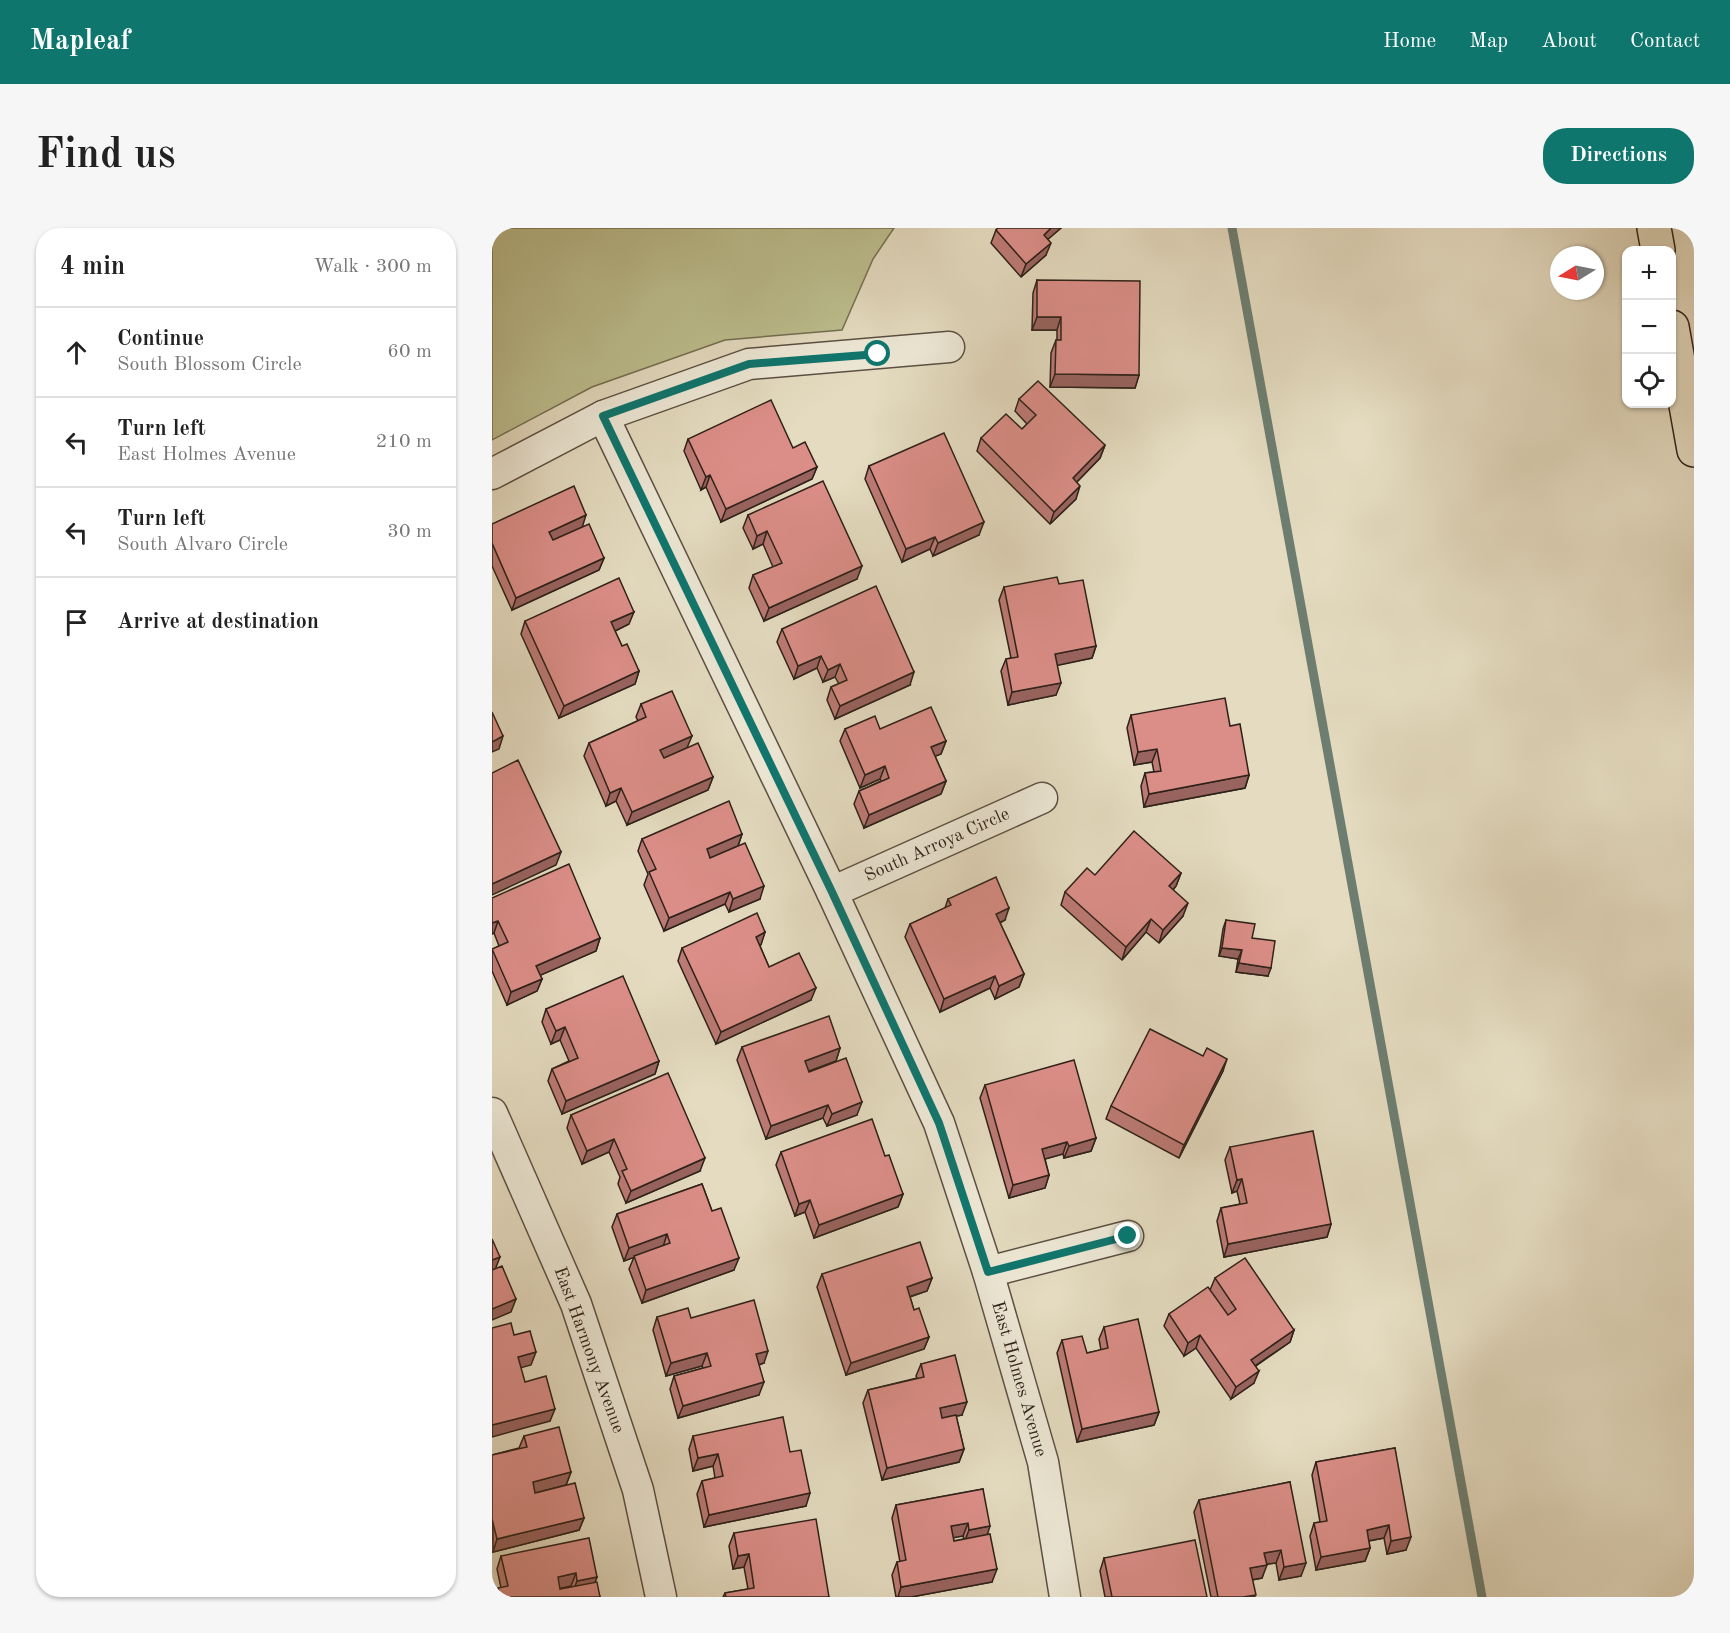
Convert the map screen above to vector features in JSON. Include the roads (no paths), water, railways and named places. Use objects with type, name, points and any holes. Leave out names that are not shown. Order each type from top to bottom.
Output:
[{"type":"highway","points":[[1654,228],[1657,246]]},
{"type":"highway","points":[[1676,354],[1694,450]]},
{"type":"street","points":[[492,474],[603,416],[749,364],[949,347]]},
{"type":"street","name":"East Holmes Avenue","points":[[603,416],[832,892],[939,1123],[988,1272],[1043,1462],[1065,1597]]},
{"type":"street","name":"South Arroya Circle","points":[[832,892],[1042,798]]},
{"type":"street","name":"East Harmony Avenue","points":[[492,1113],[576,1304],[638,1490],[661,1597]]},
{"type":"street","points":[[988,1272],[1128,1236]]},
{"type":"waterway","points":[[1232,228],[1482,1597]]}]
